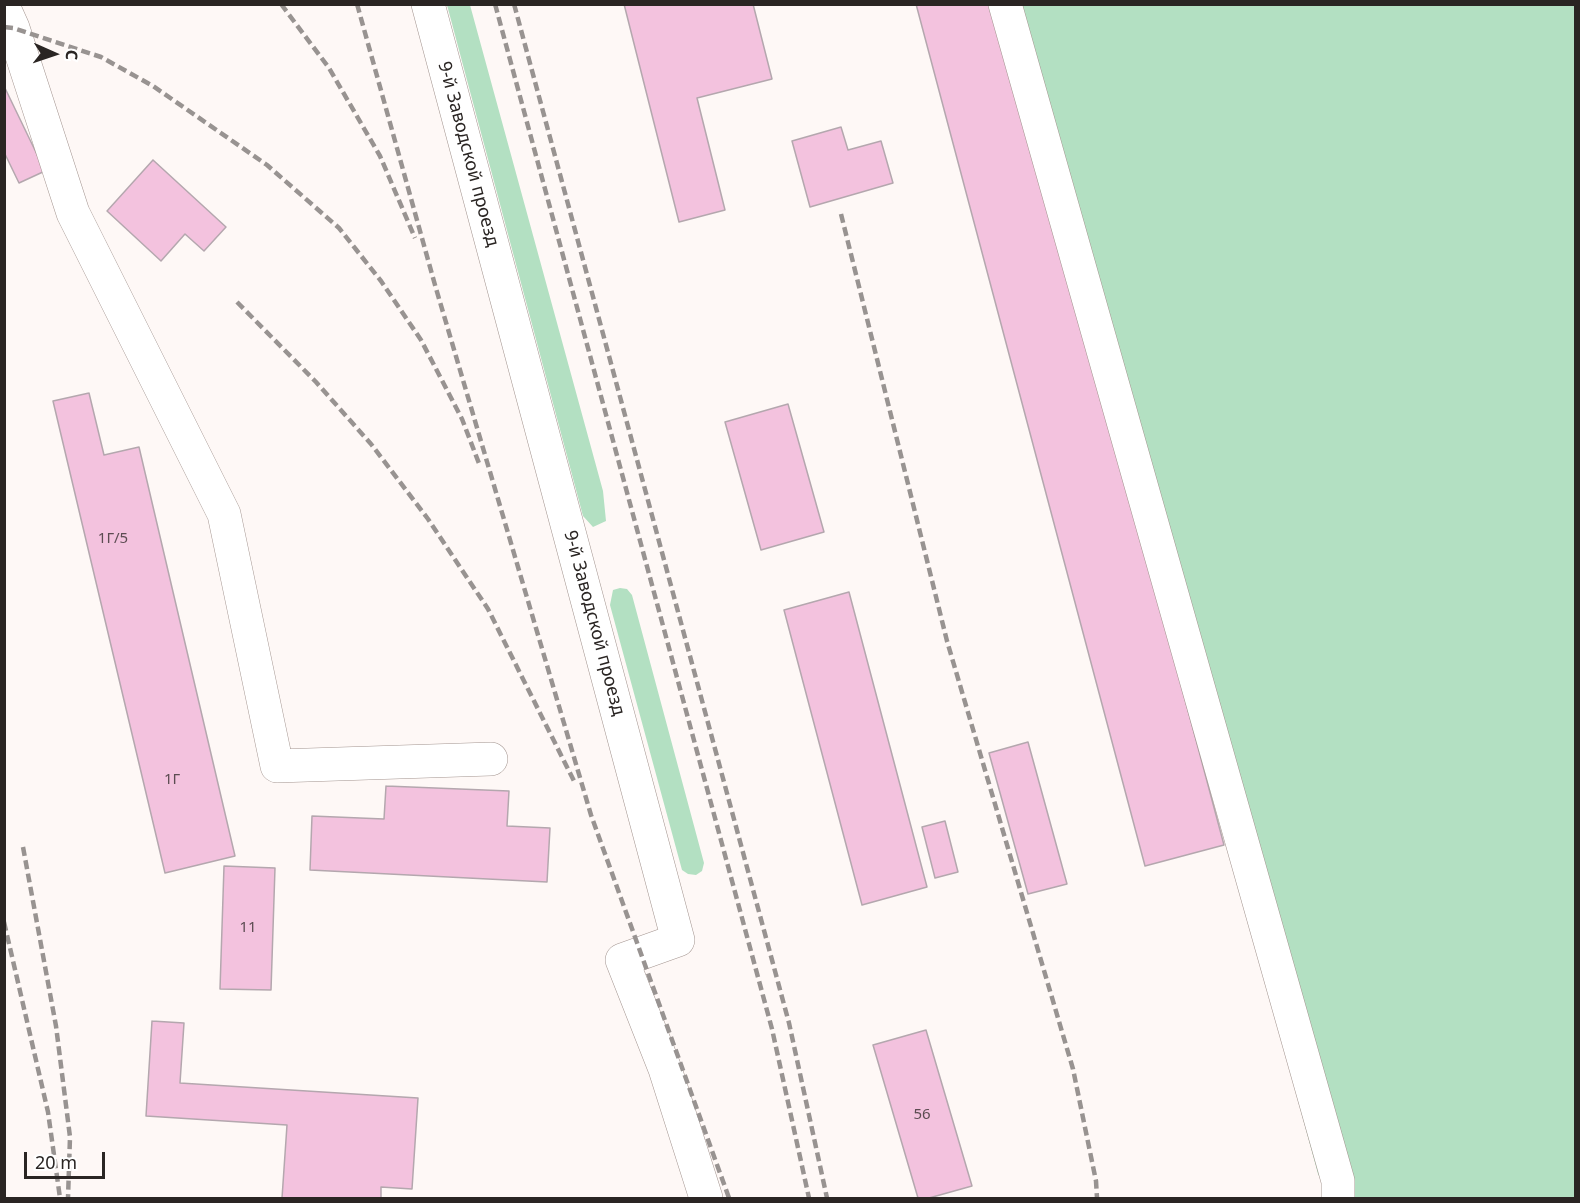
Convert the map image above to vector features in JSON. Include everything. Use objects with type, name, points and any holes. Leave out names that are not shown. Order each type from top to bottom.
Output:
[{"type":"lane","name":"9-й Заводской проезд","points":[[428,4],[678,940],[622,960],[665,1069],[706,1198]]},
{"type":"lane","points":[[1005,4],[1338,1181],[1338,1198]]},
{"type":"lane","points":[[4,8],[13,28],[73,213],[224,514],[278,766],[491,759]]},
{"type":"green space","points":[[447,5],[470,5],[603,491],[606,521],[593,527],[583,516]]},
{"type":"green space","points":[[1000,5],[1575,5],[1575,1198],[1331,1198],[1318,1174]]},
{"type":"green space","points":[[627,589],[632,595],[704,863],[702,871],[696,875],[682,870],[610,605],[613,590]]},
{"type":"building","points":[[624,4],[753,4],[772,79],[697,98],[725,210],[679,222]]},
{"type":"building","points":[[916,4],[1000,4],[1224,845],[1145,866]]},
{"type":"building","points":[[4,86],[45,171],[19,183],[4,152]]},
{"type":"building","points":[[841,127],[848,150],[881,141],[893,183],[810,207],[792,141]]},
{"type":"building","points":[[153,160],[226,227],[204,251],[185,234],[161,261],[107,211]]},
{"type":"building","points":[[89,393],[104,455],[139,447],[235,856],[165,873],[53,401]]},
{"type":"building","points":[[788,404],[824,532],[761,550],[725,422]]},
{"type":"building","points":[[849,592],[927,887],[862,905],[784,610]]},
{"type":"building","points":[[1028,742],[1067,884],[1028,894],[989,753]]},
{"type":"building","points":[[386,786],[509,791],[507,826],[550,828],[547,882],[310,870],[312,816],[384,819]]},
{"type":"building","points":[[945,821],[958,872],[935,878],[922,827]]},
{"type":"building","points":[[224,866],[275,868],[271,990],[220,989]]},
{"type":"building","points":[[152,1021],[184,1023],[180,1083],[418,1098],[412,1189],[381,1187],[381,1198],[282,1198],[287,1125],[146,1116]]},
{"type":"building","points":[[926,1030],[972,1186],[929,1198],[918,1198],[873,1045]]},
{"type":"railway","points":[[281,4],[329,68],[380,156],[415,238]]},
{"type":"railway","points":[[357,4],[435,285],[591,815],[729,1198]]},
{"type":"railway","points":[[495,4],[772,1029],[809,1198]]},
{"type":"railway","points":[[514,4],[789,1023],[827,1198]]},
{"type":"railway","points":[[4,27],[101,57],[153,86],[267,165],[339,228],[381,281],[421,340],[462,419],[480,466]]},
{"type":"railway","points":[[841,214],[947,641],[1073,1069],[1096,1181],[1097,1198]]},
{"type":"railway","points":[[237,302],[316,382],[371,444],[428,519],[488,609],[575,783]]},
{"type":"railway","points":[[23,847],[56,1026],[70,1137],[68,1198]]},
{"type":"railway","points":[[4,922],[48,1112],[60,1198]]}]
